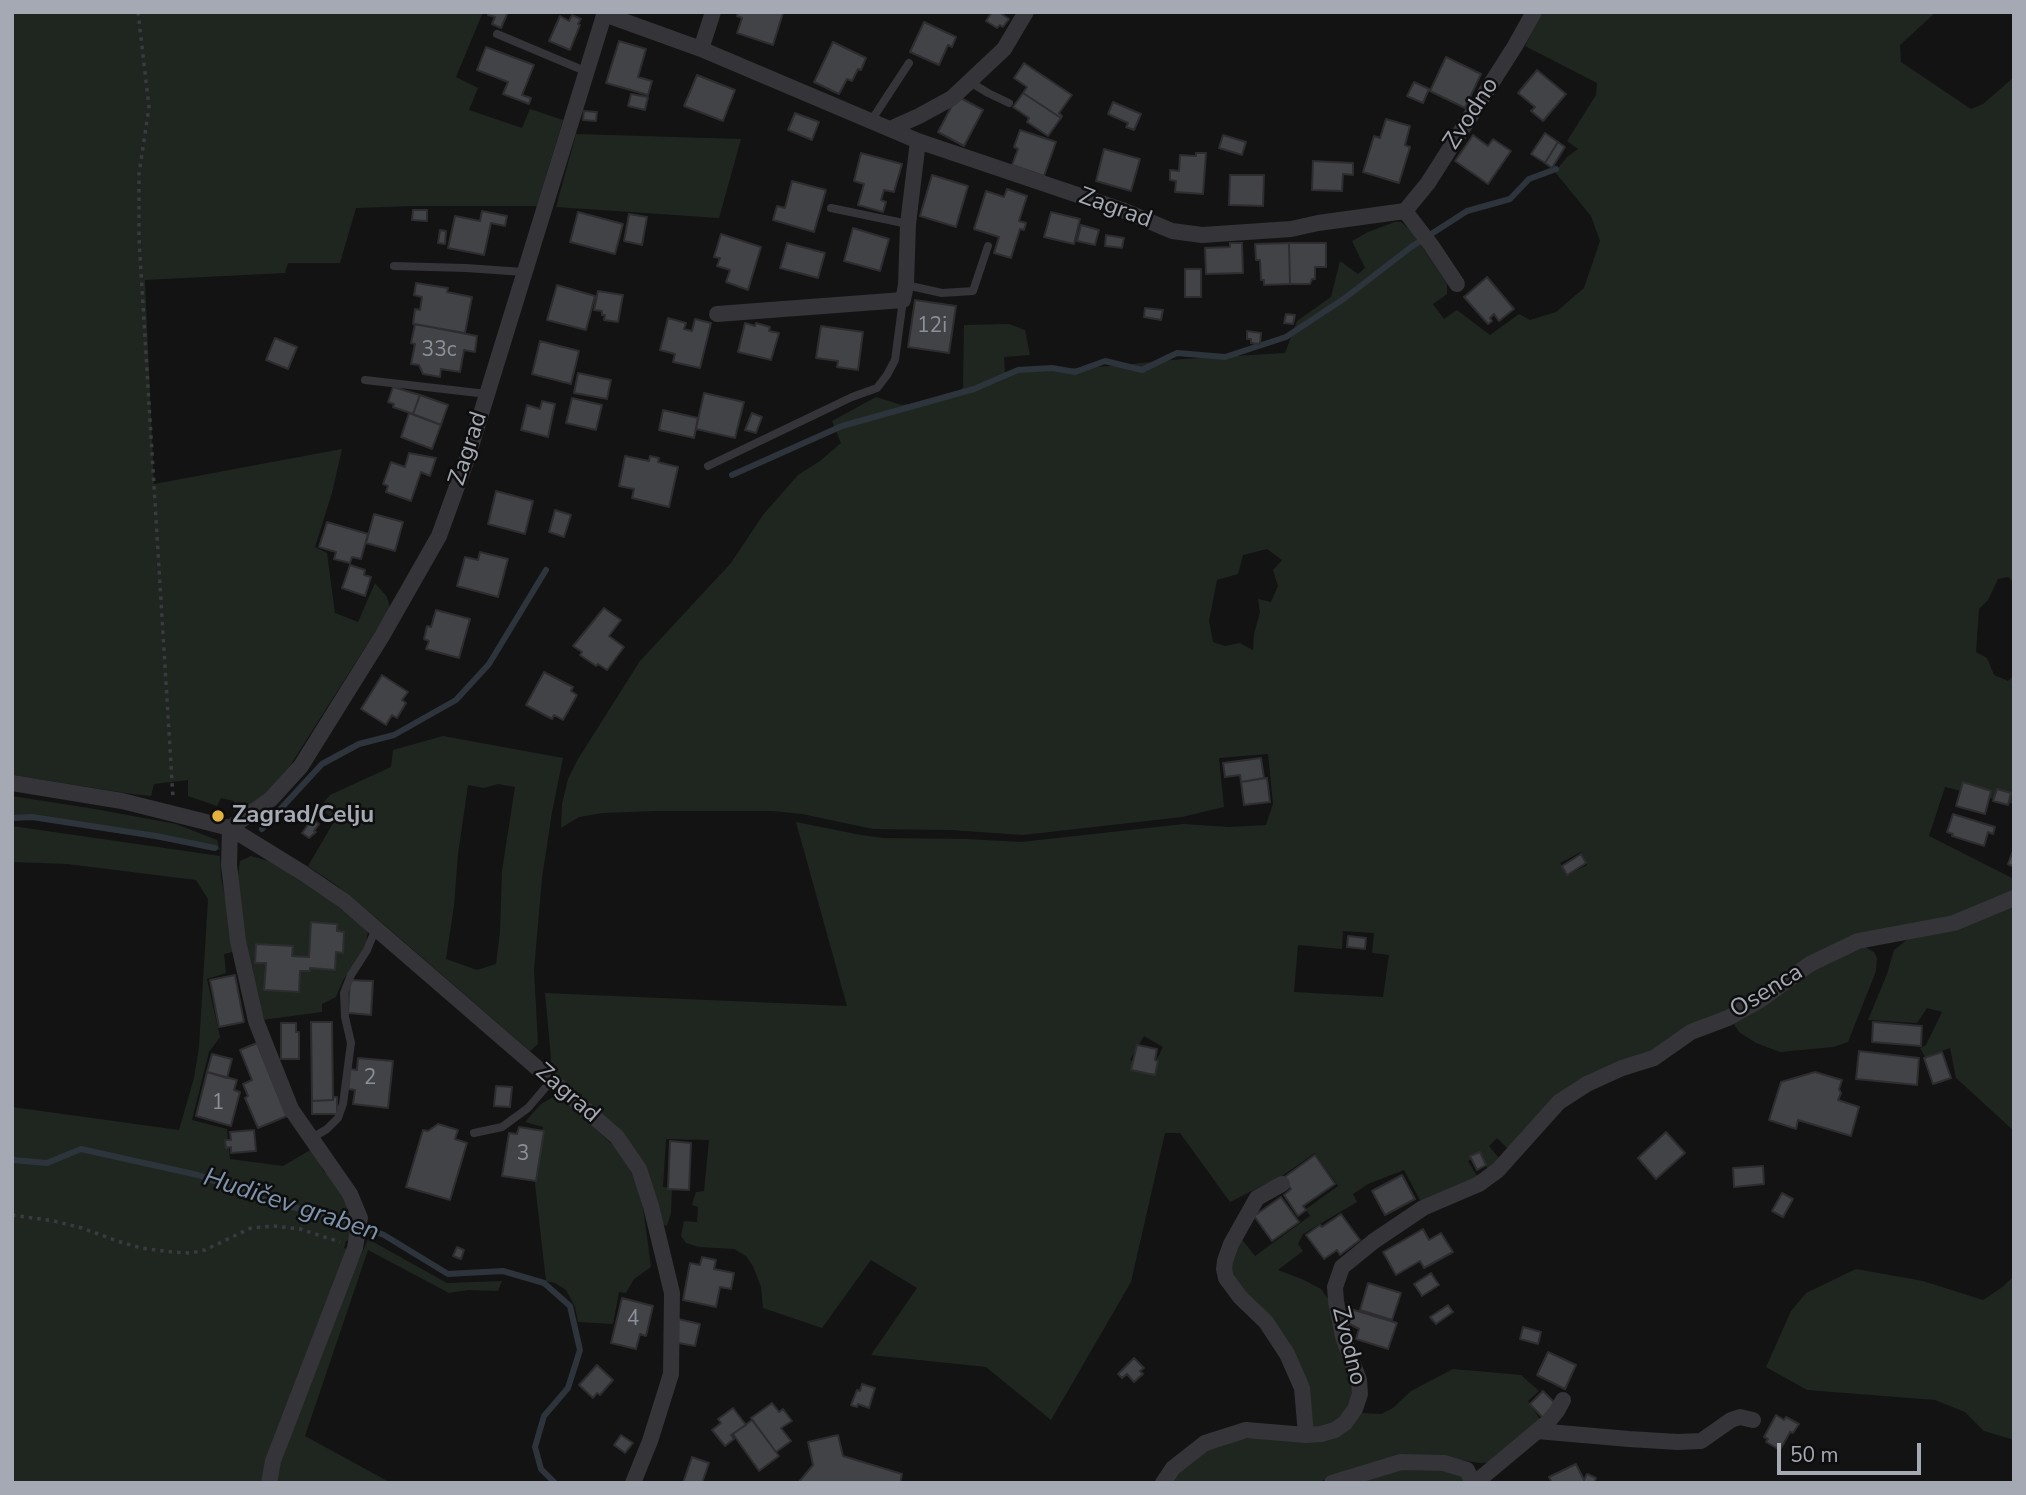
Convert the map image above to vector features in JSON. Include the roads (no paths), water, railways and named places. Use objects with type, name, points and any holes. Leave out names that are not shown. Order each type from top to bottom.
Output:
[{"type":"street","points":[[701,49],[713,12]]},
{"type":"street","points":[[890,130],[952,98],[1004,50],[1026,12]]},
{"type":"street","name":"Zvodno","points":[[1405,211],[1428,183],[1516,46],[1534,12]]},
{"type":"street","name":"Zagrad","points":[[230,828],[271,799],[301,766],[382,636],[439,536],[468,456],[605,13],[701,49],[918,141],[1125,211],[1171,231],[1202,235],[1292,229],[1405,211]]},
{"type":"street","points":[[717,314],[905,292],[908,223],[918,141]]},
{"type":"street","points":[[1405,211],[1457,284]]},
{"type":"street","name":"Zagrad","points":[[12,783],[122,801],[230,828],[344,901],[617,1137],[639,1168],[673,1293],[671,1374],[650,1441],[633,1483]]},
{"type":"street","points":[[230,828],[229,865],[238,942],[256,1021],[291,1109],[350,1195],[360,1217],[356,1243],[273,1461],[269,1483]]},
{"type":"street","name":"Osenca","points":[[1538,1124],[1559,1102],[1587,1084],[1622,1068],[1654,1058],[1692,1032],[1728,1018],[1760,1000],[1810,964],[1858,941],[1954,923],[2014,898]]},
{"type":"street","name":"Zvodno","points":[[1163,1483],[1173,1468],[1205,1443],[1246,1430],[1307,1435],[1335,1430],[1345,1423],[1356,1409],[1360,1394],[1359,1380],[1343,1336],[1336,1301],[1335,1287],[1342,1267],[1374,1241],[1423,1208],[1479,1184],[1498,1170],[1538,1124]]},
{"type":"street","points":[[1282,1184],[1258,1198],[1231,1244],[1224,1269],[1226,1278],[1240,1297],[1266,1322],[1287,1354],[1302,1388],[1307,1435]]},
{"type":"street","points":[[1332,1483],[1401,1462],[1444,1463],[1467,1470],[1474,1483],[1537,1431],[1558,1411],[1563,1400]]},
{"type":"street","points":[[1537,1431],[1678,1442],[1701,1441],[1731,1420],[1740,1417],[1753,1420]]},
{"type":"lane","points":[[497,34],[586,71]]},
{"type":"lane","points":[[871,121],[909,64]]},
{"type":"lane","points":[[970,82],[1009,103]]},
{"type":"lane","points":[[831,208],[908,223]]},
{"type":"lane","points":[[708,466],[852,397],[877,388],[895,360],[905,292],[973,291],[988,246]]},
{"type":"lane","points":[[394,266],[524,272]]},
{"type":"lane","points":[[365,380],[487,394]]},
{"type":"lane","points":[[312,1138],[338,1118],[343,1104],[351,1043],[345,1017],[344,993],[376,928]]},
{"type":"lane","points":[[474,1133],[502,1127],[528,1108],[551,1081]]},
{"type":"waterway","points":[[732,475],[842,426],[974,389],[1018,370],[1052,368],[1075,372],[1105,361],[1142,370],[1177,353],[1225,357],[1286,337],[1345,298],[1411,247],[1467,211],[1510,199],[1529,179],[1556,169]]},
{"type":"waterway","points":[[262,829],[322,764],[359,744],[394,735],[456,700],[489,664],[546,570]]},
{"type":"waterway","points":[[12,818],[32,817],[215,848]]},
{"type":"waterway","name":"Hudičev graben","points":[[12,1158],[47,1163],[81,1149],[198,1175],[271,1202],[347,1220],[384,1235],[448,1274],[503,1271],[544,1283],[570,1306],[580,1350],[568,1388],[544,1416],[535,1447],[541,1469],[555,1483]]},
{"type":"place","name":"Zagrad/Celju","points":[[218,816]]}]
